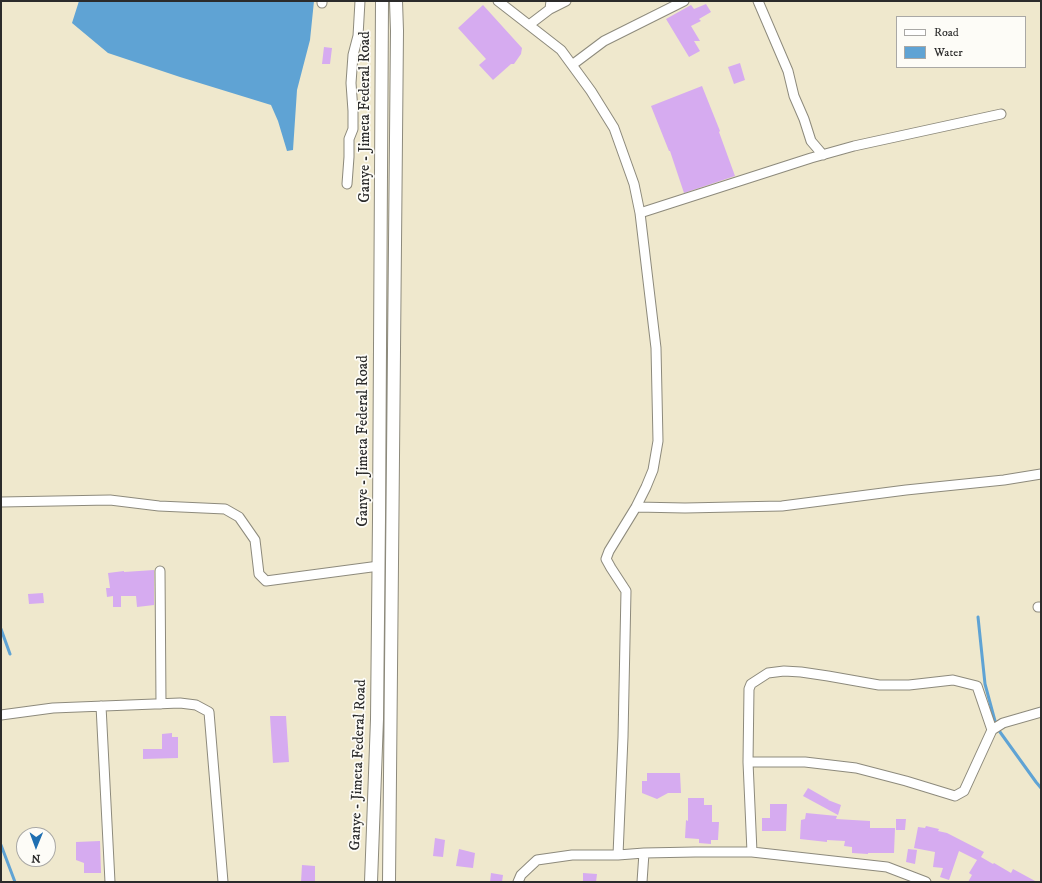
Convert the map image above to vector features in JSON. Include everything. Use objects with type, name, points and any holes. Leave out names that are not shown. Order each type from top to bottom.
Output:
[{"type":"main road","name":"Ganye - Jimeta Federal Road","points":[[371,882],[377,719],[379,566],[382,1]]},
{"type":"main road","name":"Ganye - Jimeta Federal Road","points":[[389,882],[397,75],[396,1]]},
{"type":"street","points":[[347,184],[349,139],[353,129],[350,83],[353,55],[358,36],[360,1]]},
{"type":"street","points":[[498,1],[561,50],[591,91],[614,128],[634,184],[640,213],[656,348],[658,441],[653,470],[646,487],[636,507],[609,551],[606,559],[626,591],[623,736],[618,855]]},
{"type":"street","points":[[529,25],[550,5],[566,1]]},
{"type":"street","points":[[572,65],[604,41],[684,1]]},
{"type":"street","points":[[758,1],[788,71],[794,96],[804,119],[811,141],[823,155]]},
{"type":"street","points":[[640,213],[854,146],[1001,114]]},
{"type":"street","points":[[636,507],[685,508],[782,506],[906,490],[1004,480],[1041,474]]},
{"type":"street","points":[[1,502],[110,500],[159,506],[225,509],[239,517],[255,540],[259,574],[266,581],[379,566]]},
{"type":"street","points":[[160,571],[161,704]]},
{"type":"street","points":[[752,852],[748,762],[749,690],[751,684],[768,673],[784,671],[801,672],[879,685],[909,685],[953,680],[977,686],[992,730]]},
{"type":"street","points":[[1,715],[53,708],[180,703],[196,705],[209,712],[223,882]]},
{"type":"street","points":[[101,706],[110,882]]},
{"type":"street","points":[[748,762],[806,762],[856,768],[955,796],[964,791],[992,730],[1003,723],[1041,712]]},
{"type":"street","points":[[518,882],[521,875],[537,860],[572,855],[752,852],[887,868],[926,882]]},
{"type":"street","points":[[642,882],[644,853]]},
{"type":"water","points":[[79,1],[314,1],[310,40],[297,90],[293,150],[287,151],[278,121],[271,105],[108,53],[72,23]]},
{"type":"building","points":[[706,4],[711,12],[699,19],[701,21],[691,26],[700,41],[694,41],[700,51],[689,57],[666,19],[691,5],[694,9]]},
{"type":"building","points":[[483,5],[522,48],[521,54],[514,64],[511,64],[493,80],[479,65],[486,59],[458,28]]},
{"type":"building","points":[[324,47],[332,48],[330,64],[322,64]]},
{"type":"building","points":[[740,63],[745,80],[734,84],[728,67]]},
{"type":"building","points":[[702,86],[720,131],[719,132],[735,176],[684,193],[670,151],[651,106]]},
{"type":"building","points":[[154,570],[154,605],[137,607],[136,596],[121,596],[121,607],[113,607],[113,596],[107,597],[106,588],[110,588],[108,573]]},
{"type":"building","points":[[43,593],[44,603],[29,604],[28,594]]},
{"type":"building","points":[[270,716],[286,716],[289,762],[273,763]]},
{"type":"building","points":[[172,733],[172,737],[178,737],[178,758],[143,759],[143,749],[162,749],[162,734]]},
{"type":"building","points":[[647,773],[680,773],[681,793],[668,793],[657,799],[642,793],[642,781],[647,781]]},
{"type":"building","points":[[808,788],[828,800],[841,805],[838,815],[803,796]]},
{"type":"building","points":[[688,798],[704,798],[704,805],[712,805],[712,822],[719,822],[718,840],[711,840],[711,844],[699,843],[699,839],[685,838],[686,820],[688,821]]},
{"type":"building","points":[[770,804],[787,804],[786,831],[762,831],[762,818],[770,818]]},
{"type":"building","points":[[806,813],[837,816],[836,819],[870,821],[870,828],[895,828],[894,853],[852,853],[852,847],[844,846],[845,841],[827,840],[827,842],[800,839],[801,820],[805,819]]},
{"type":"building","points":[[896,819],[906,819],[905,830],[896,830]]},
{"type":"building","points":[[926,826],[939,829],[938,831],[947,833],[984,852],[981,857],[993,864],[994,863],[1011,873],[1013,869],[1037,882],[968,882],[972,875],[969,873],[977,860],[959,851],[949,880],[940,877],[943,868],[933,867],[935,852],[914,848],[918,827],[925,828]]},
{"type":"building","points":[[435,838],[445,840],[443,857],[433,856]]},
{"type":"building","points":[[100,841],[101,873],[84,873],[84,863],[76,860],[76,842]]},
{"type":"building","points":[[459,849],[475,853],[473,868],[456,866]]},
{"type":"building","points":[[908,849],[917,850],[915,864],[906,862]]},
{"type":"building","points":[[302,865],[315,866],[315,882],[301,882]]},
{"type":"building","points":[[491,873],[503,875],[502,882],[490,882]]},
{"type":"building","points":[[583,873],[597,874],[596,882],[583,882]]},
{"type":"waterway","points":[[978,617],[985,684],[995,721]]},
{"type":"waterway","points":[[1,629],[10,654]]},
{"type":"waterway","points":[[1000,732],[1041,788]]},
{"type":"waterway","points":[[1,845],[15,882]]}]
